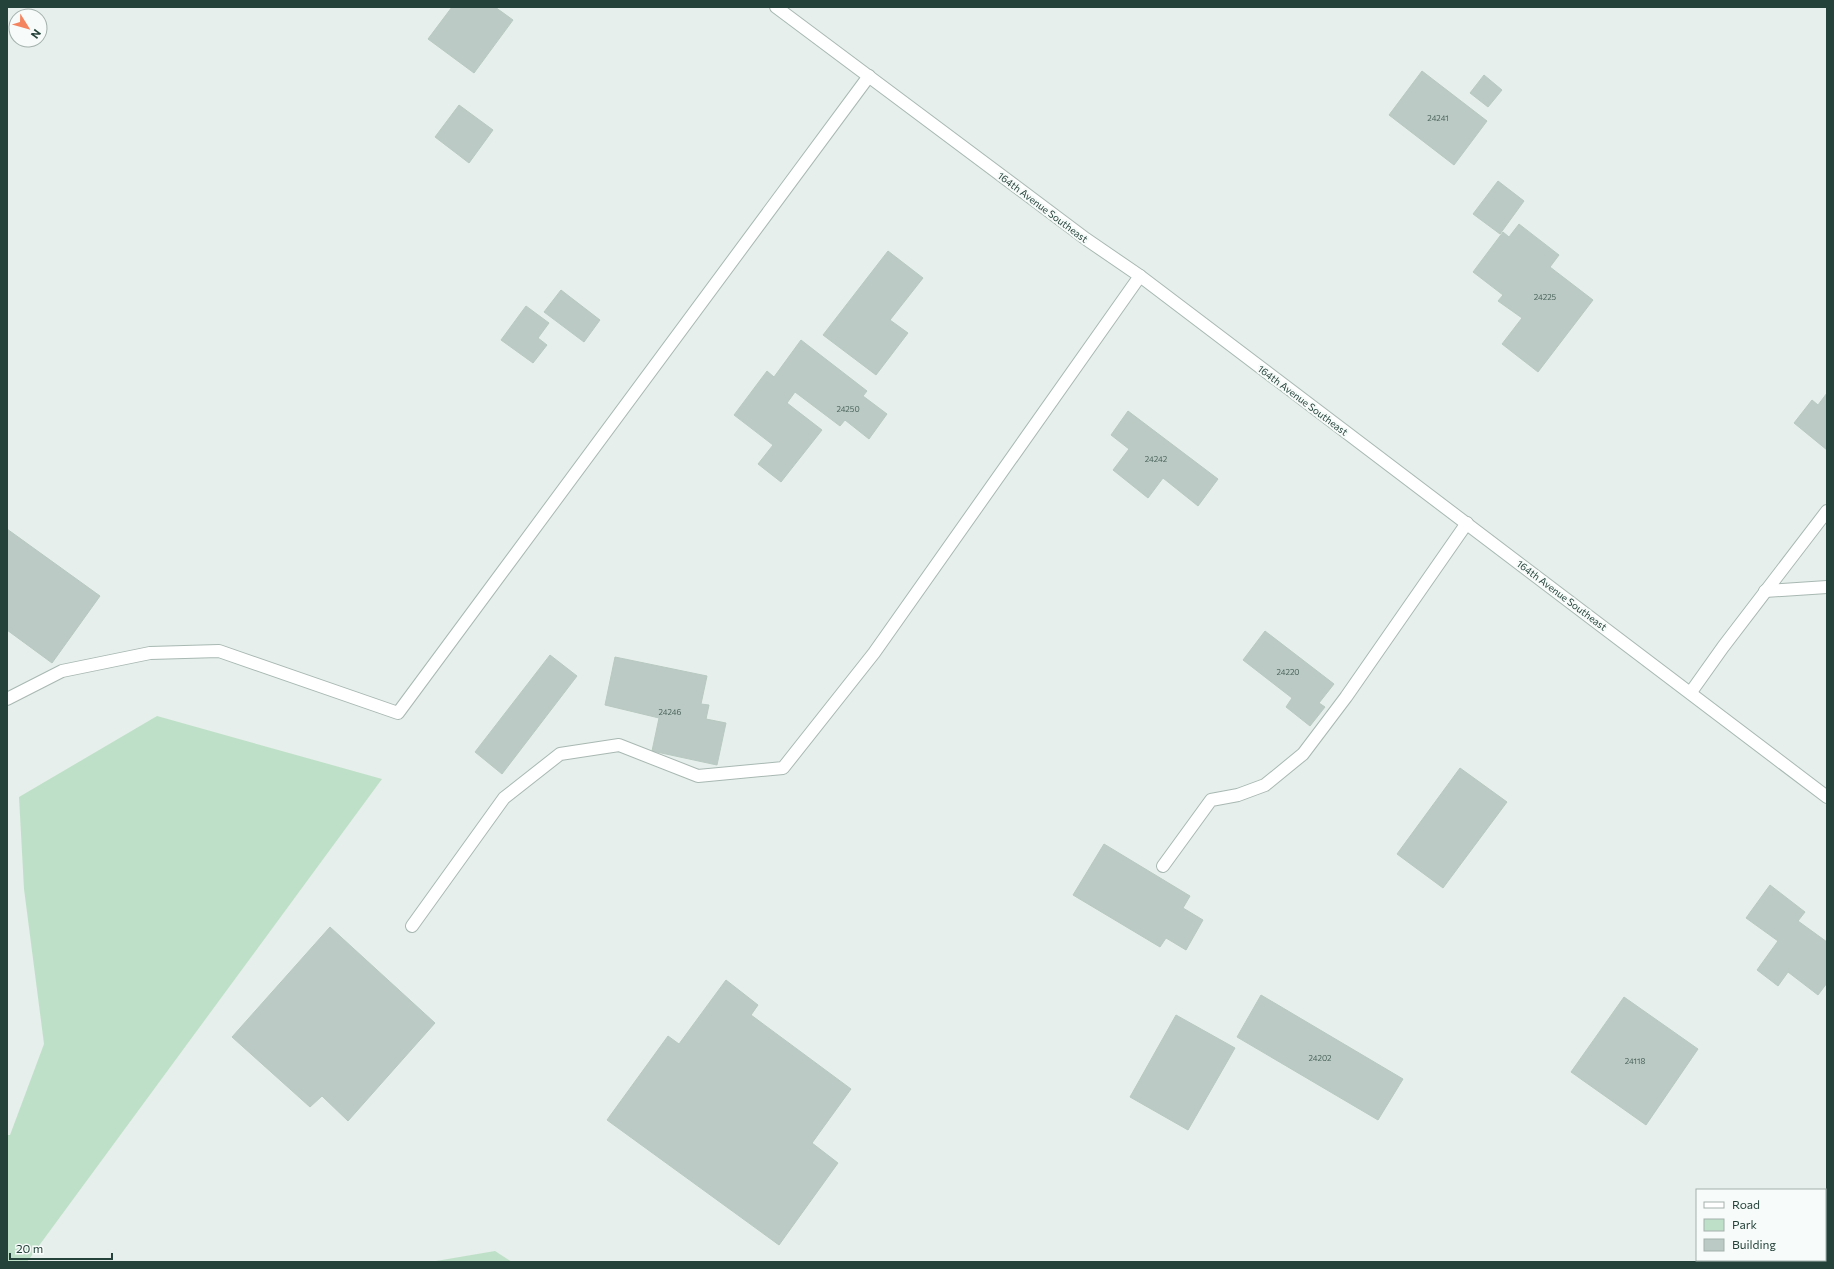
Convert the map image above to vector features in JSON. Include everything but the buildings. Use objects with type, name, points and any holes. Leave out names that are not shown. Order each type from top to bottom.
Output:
[{"type":"street","name":"164th Avenue Southeast","points":[[776,7],[1086,239],[1140,276],[1691,692],[1827,797]]},
{"type":"street","points":[[7,699],[62,671],[150,653],[220,651],[398,713],[869,76]]},
{"type":"street","points":[[412,926],[504,798],[560,754],[619,745],[698,776],[783,768],[874,653],[1140,276]]},
{"type":"street","points":[[1691,692],[1765,591],[1827,511]]},
{"type":"street","points":[[1163,866],[1211,800],[1238,795],[1265,785],[1303,754],[1346,697],[1467,524]]},
{"type":"street","points":[[1765,591],[1827,587]]},
{"type":"green space","points":[[157,716],[382,779],[27,1262],[7,1262],[7,1135],[10,1135],[44,1044],[24,889],[19,797]]},
{"type":"green space","points":[[495,1251],[512,1262],[430,1262]]}]
